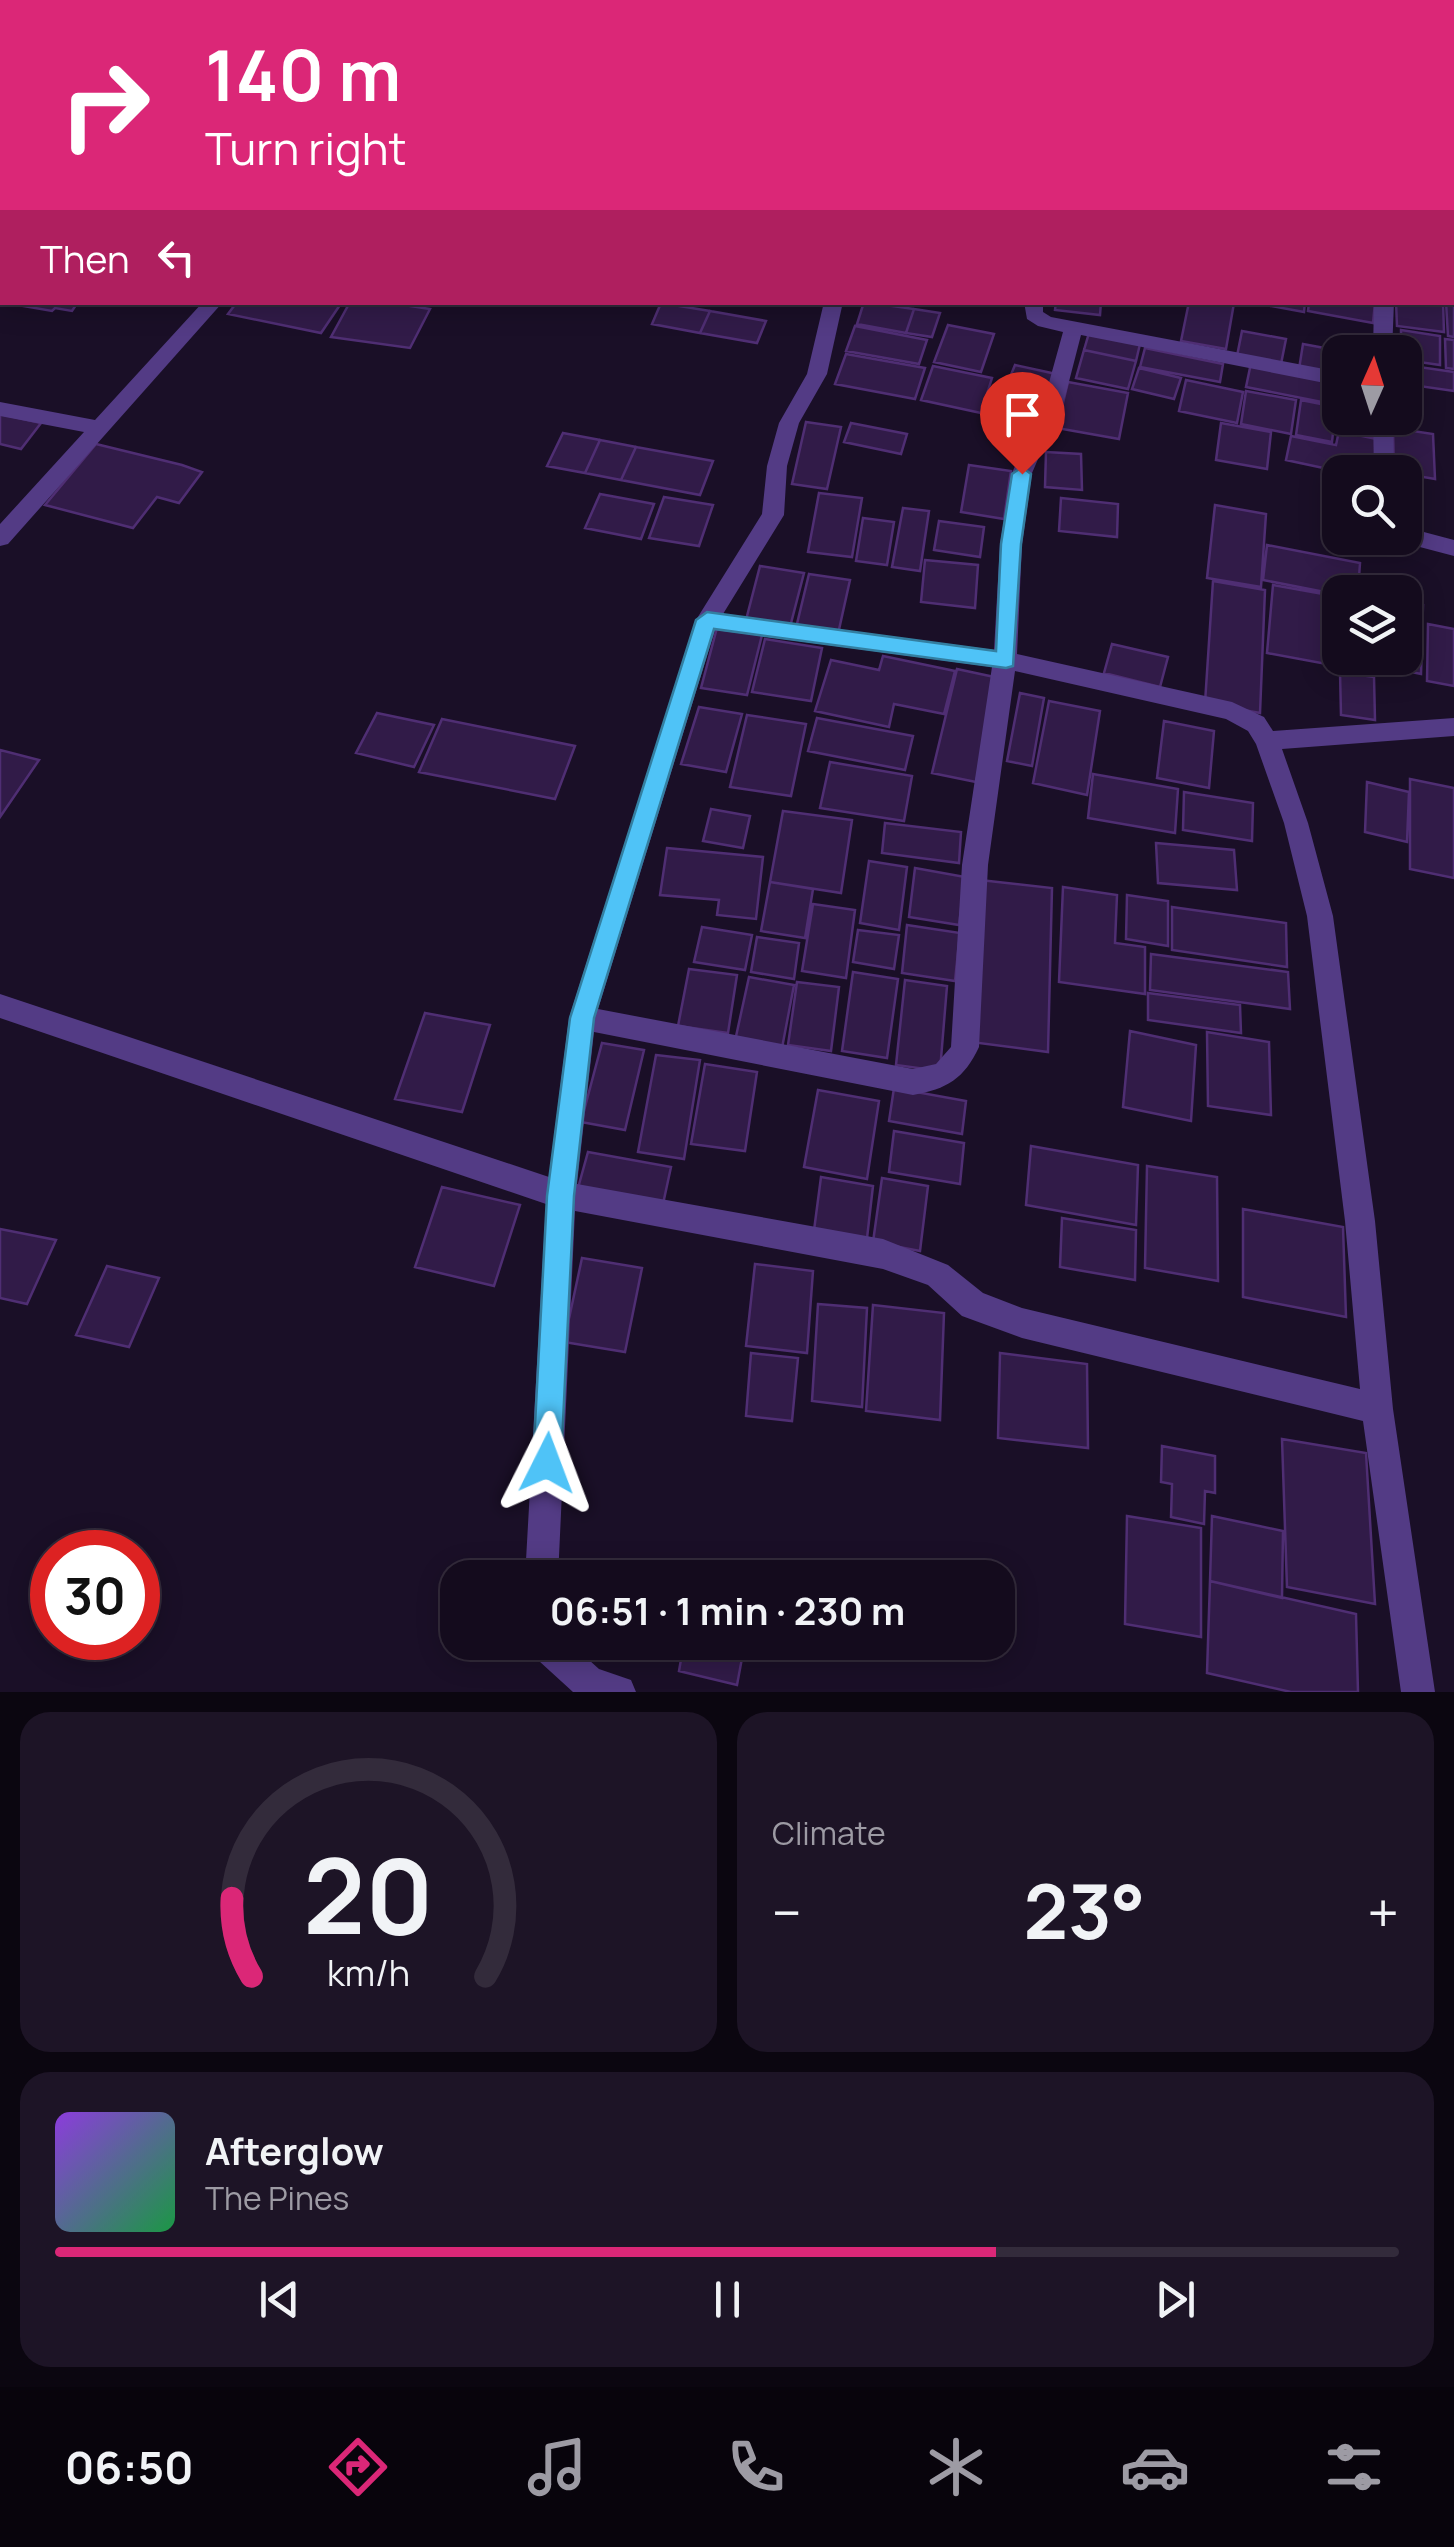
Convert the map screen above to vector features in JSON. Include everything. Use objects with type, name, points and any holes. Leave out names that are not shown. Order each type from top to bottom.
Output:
[{"type":"street","points":[[0,538],[211,305]]},
{"type":"street","points":[[542,1560],[560,1196],[582,1018],[707,620],[772,515],[777,466],[789,423],[817,374],[833,305]]},
{"type":"street","points":[[1032,305],[1034,315],[1045,322],[1322,375]]},
{"type":"street","points":[[1383,335],[1384,305]]},
{"type":"street","points":[[582,1018],[913,1082],[938,1078],[956,1068],[965,1047],[975,865],[1006,660],[1011,544],[1022,474],[1054,397],[1074,326]]},
{"type":"street","points":[[0,409],[99,428]]},
{"type":"street","points":[[1422,540],[1454,548]]},
{"type":"street","points":[[707,620],[1006,660],[1232,712],[1256,724],[1267,741],[1296,823],[1320,916],[1360,1221],[1378,1409],[1418,1692]]},
{"type":"street","points":[[1267,741],[1454,728]]},
{"type":"street","points":[[0,1006],[560,1196],[883,1254],[938,1276],[973,1305],[1022,1323],[1378,1409]]},
{"type":"street","points":[[563,1660],[590,1684],[619,1692]]},
{"type":"building","points":[[18,305],[76,305],[72,311]]},
{"type":"building","points":[[235,305],[340,305],[321,333],[228,314]]},
{"type":"building","points":[[348,305],[430,309],[410,348],[331,337]]},
{"type":"building","points":[[660,305],[710,311],[700,333],[652,324]]},
{"type":"building","points":[[863,305],[914,309],[906,333],[857,324]]},
{"type":"building","points":[[1056,305],[1101,305],[1100,315],[1055,310]]},
{"type":"building","points":[[1188,305],[1234,305],[1226,349],[1181,341]]},
{"type":"building","points":[[1266,305],[1305,305],[1304,312]]},
{"type":"building","points":[[1309,305],[1375,305],[1373,323],[1308,311]]},
{"type":"building","points":[[1396,305],[1443,305],[1444,332],[1397,326]]},
{"type":"building","points":[[1446,305],[1454,305],[1454,337],[1448,336]]},
{"type":"building","points":[[914,309],[940,313],[932,337],[906,333]]},
{"type":"building","points":[[710,311],[766,321],[757,343],[700,333]]},
{"type":"building","points":[[948,325],[994,334],[981,372],[934,362]]},
{"type":"building","points":[[855,326],[927,340],[919,364],[846,351]]},
{"type":"building","points":[[1401,330],[1440,336],[1440,365],[1422,362],[1422,335],[1401,335]]},
{"type":"building","points":[[1242,331],[1286,339],[1281,364],[1237,356]]},
{"type":"building","points":[[1089,333],[1140,344],[1136,361],[1084,350]]},
{"type":"building","points":[[1445,339],[1454,340],[1454,369],[1446,368]]},
{"type":"building","points":[[1303,344],[1322,348],[1322,373],[1299,369]]},
{"type":"building","points":[[1145,348],[1223,364],[1220,382],[1140,367]]},
{"type":"building","points":[[1084,350],[1136,361],[1128,389],[1076,378]]},
{"type":"building","points":[[846,354],[925,368],[915,399],[835,384]]},
{"type":"building","points":[[1251,363],[1322,377],[1322,402],[1246,387]]},
{"type":"building","points":[[1015,365],[1056,374],[1037,424],[995,414]]},
{"type":"building","points":[[933,366],[992,378],[981,413],[921,400]]},
{"type":"building","points":[[1422,367],[1454,372],[1454,391],[1422,386]]},
{"type":"building","points":[[1139,368],[1181,378],[1174,399],[1132,389]]},
{"type":"building","points":[[1186,380],[1243,392],[1237,423],[1179,411]]},
{"type":"building","points":[[1068,382],[1128,393],[1119,439],[1057,428]]},
{"type":"building","points":[[1246,391],[1296,400],[1291,434],[1241,424]]},
{"type":"building","points":[[1301,400],[1322,404],[1322,435],[1333,435],[1332,442],[1296,435]]},
{"type":"building","points":[[0,414],[41,423],[21,449],[0,444]]},
{"type":"building","points":[[806,422],[841,427],[827,489],[792,484]]},
{"type":"building","points":[[851,423],[907,434],[901,454],[844,442]]},
{"type":"building","points":[[1221,423],[1271,432],[1267,469],[1216,460]]},
{"type":"building","points":[[563,433],[600,440],[585,473],[547,466]]},
{"type":"building","points":[[1433,434],[1435,479],[1422,477],[1422,455],[1394,455],[1393,435]]},
{"type":"building","points":[[1338,435],[1381,440],[1379,455],[1322,455],[1322,468],[1286,460],[1291,436],[1336,445]]},
{"type":"building","points":[[600,440],[636,447],[621,480],[585,473]]},
{"type":"building","points":[[96,444],[202,472],[179,503],[157,497],[133,528],[45,505]]},
{"type":"building","points":[[636,447],[713,461],[700,495],[621,480]]},
{"type":"building","points":[[1046,452],[1081,454],[1082,490],[1045,487]]},
{"type":"building","points":[[969,465],[1011,471],[1004,519],[961,512]]},
{"type":"building","points":[[819,493],[862,498],[852,557],[808,552]]},
{"type":"building","points":[[600,494],[654,504],[641,539],[585,528]]},
{"type":"building","points":[[664,497],[713,505],[699,546],[649,538]]},
{"type":"building","points":[[1061,498],[1118,504],[1117,537],[1059,531]]},
{"type":"building","points":[[1215,505],[1266,514],[1261,587],[1207,578]]},
{"type":"building","points":[[903,508],[929,511],[920,571],[892,567]]},
{"type":"building","points":[[863,518],[894,522],[887,565],[856,561]]},
{"type":"building","points":[[939,521],[984,527],[980,557],[934,550]]},
{"type":"building","points":[[1267,545],[1360,563],[1359,575],[1322,575],[1322,591],[1263,580]]},
{"type":"building","points":[[925,560],[978,565],[975,608],[921,602]]},
{"type":"building","points":[[760,566],[804,573],[790,627],[746,620]]},
{"type":"building","points":[[809,574],[850,580],[838,634],[796,628]]},
{"type":"building","points":[[1213,581],[1265,590],[1260,713],[1205,703]]},
{"type":"building","points":[[1273,585],[1322,594],[1322,663],[1267,653]]},
{"type":"building","points":[[718,624],[763,631],[747,695],[701,688]]},
{"type":"building","points":[[1428,624],[1454,629],[1454,686],[1427,681]]},
{"type":"building","points":[[765,639],[822,648],[811,701],[752,692]]},
{"type":"building","points":[[1112,644],[1168,657],[1160,687],[1104,673]]},
{"type":"building","points":[[883,656],[955,671],[944,714],[894,704],[889,727],[815,711],[831,660],[879,670]]},
{"type":"building","points":[[957,669],[999,678],[976,782],[932,773]]},
{"type":"building","points":[[1340,675],[1374,677],[1375,720],[1341,715]]},
{"type":"building","points":[[1020,693],[1044,698],[1032,766],[1007,761]]},
{"type":"building","points":[[1049,701],[1100,711],[1087,795],[1033,783]]},
{"type":"building","points":[[699,707],[742,714],[726,772],[681,764]]},
{"type":"building","points":[[377,713],[434,725],[414,767],[356,753]]},
{"type":"building","points":[[747,715],[806,724],[791,796],[730,787]]},
{"type":"building","points":[[817,718],[913,736],[905,770],[808,751]]},
{"type":"building","points":[[442,719],[575,746],[555,799],[419,772]]},
{"type":"building","points":[[1164,721],[1214,731],[1209,788],[1157,778]]},
{"type":"building","points":[[0,750],[39,760],[0,817]]},
{"type":"building","points":[[830,762],[912,776],[904,821],[820,808]]},
{"type":"building","points":[[1093,774],[1178,789],[1175,833],[1088,818]]},
{"type":"building","points":[[1410,779],[1454,788],[1454,878],[1410,869]]},
{"type":"building","points":[[1367,782],[1409,792],[1407,842],[1365,832]]},
{"type":"building","points":[[1184,792],[1253,803],[1252,841],[1183,830]]},
{"type":"building","points":[[711,809],[750,816],[743,848],[703,841]]},
{"type":"building","points":[[783,811],[852,820],[841,893],[770,882]]},
{"type":"building","points":[[885,823],[961,832],[959,863],[882,853]]},
{"type":"building","points":[[1156,843],[1234,850],[1237,890],[1158,883]]},
{"type":"building","points":[[667,848],[763,857],[756,919],[717,915],[719,900],[660,895]]},
{"type":"building","points":[[869,861],[907,867],[899,930],[860,923]]},
{"type":"building","points":[[915,868],[965,877],[959,925],[909,917]]},
{"type":"building","points":[[980,880],[1052,888],[1048,1052],[971,1042]]},
{"type":"building","points":[[770,882],[813,889],[805,938],[761,931]]},
{"type":"building","points":[[1063,887],[1117,895],[1115,943],[1145,947],[1145,994],[1059,982]]},
{"type":"building","points":[[1127,895],[1168,901],[1168,946],[1126,939]]},
{"type":"building","points":[[813,904],[855,910],[846,978],[802,971]]},
{"type":"building","points":[[1172,907],[1286,923],[1287,967],[1172,950]]},
{"type":"building","points":[[907,925],[960,933],[955,981],[902,973]]},
{"type":"building","points":[[702,927],[752,935],[745,970],[694,962]]},
{"type":"building","points":[[858,930],[899,935],[894,969],[853,962]]},
{"type":"building","points":[[757,937],[799,943],[794,979],[751,972]]},
{"type":"building","points":[[1151,954],[1288,972],[1290,1009],[1150,990]]},
{"type":"building","points":[[689,969],[737,975],[728,1033],[678,1026]]},
{"type":"building","points":[[853,972],[898,979],[887,1058],[842,1051]]},
{"type":"building","points":[[749,977],[794,985],[782,1048],[735,1041]]},
{"type":"building","points":[[905,980],[947,986],[940,1071],[896,1065]]},
{"type":"building","points":[[797,982],[839,987],[831,1051],[788,1045]]},
{"type":"building","points":[[1148,993],[1240,1005],[1241,1033],[1148,1020]]},
{"type":"building","points":[[425,1013],[490,1025],[462,1112],[395,1099]]},
{"type":"building","points":[[1130,1031],[1196,1045],[1191,1121],[1123,1107]]},
{"type":"building","points":[[1207,1032],[1269,1042],[1271,1115],[1208,1106]]},
{"type":"building","points":[[602,1043],[644,1050],[625,1130],[581,1122]]},
{"type":"building","points":[[656,1055],[700,1060],[684,1159],[638,1152]]},
{"type":"building","points":[[705,1064],[757,1072],[745,1151],[691,1144]]},
{"type":"building","points":[[894,1088],[966,1101],[962,1134],[889,1121]]},
{"type":"building","points":[[818,1090],[879,1101],[867,1179],[804,1167]]},
{"type":"building","points":[[894,1131],[964,1143],[960,1184],[889,1172]]},
{"type":"building","points":[[1031,1146],[1138,1165],[1136,1225],[1026,1205]]},
{"type":"building","points":[[588,1152],[671,1167],[663,1204],[578,1188]]},
{"type":"building","points":[[1147,1166],[1217,1177],[1218,1281],[1145,1268]]},
{"type":"building","points":[[821,1177],[873,1186],[866,1247],[813,1238]]},
{"type":"building","points":[[882,1178],[928,1186],[920,1251],[873,1242]]},
{"type":"building","points":[[442,1187],[520,1205],[494,1286],[415,1267]]},
{"type":"building","points":[[1243,1209],[1343,1227],[1346,1317],[1243,1297]]},
{"type":"building","points":[[1062,1218],[1136,1230],[1135,1280],[1060,1267]]},
{"type":"building","points":[[0,1229],[56,1240],[27,1304],[0,1298]]},
{"type":"building","points":[[582,1258],[642,1268],[625,1352],[564,1342]]},
{"type":"building","points":[[755,1264],[813,1271],[807,1353],[746,1346]]},
{"type":"building","points":[[107,1266],[159,1278],[129,1347],[76,1335]]},
{"type":"building","points":[[818,1304],[867,1308],[862,1407],[812,1401]]},
{"type":"building","points":[[873,1305],[944,1313],[940,1420],[866,1411]]},
{"type":"building","points":[[751,1353],[798,1358],[792,1421],[746,1416]]},
{"type":"building","points":[[1000,1353],[1087,1364],[1088,1448],[998,1438]]},
{"type":"building","points":[[1282,1439],[1366,1453],[1375,1604],[1287,1587]]},
{"type":"building","points":[[1162,1446],[1215,1456],[1215,1493],[1205,1491],[1204,1524],[1171,1517],[1172,1484],[1161,1482]]},
{"type":"building","points":[[1127,1516],[1201,1528],[1201,1637],[1125,1624]]},
{"type":"building","points":[[1212,1516],[1283,1531],[1282,1598],[1210,1581]]},
{"type":"building","points":[[1210,1581],[1356,1614],[1358,1692],[1291,1692],[1207,1673]]},
{"type":"building","points":[[681,1660],[742,1660],[737,1685],[679,1671]]},
{"type":"route","points":[[547,1463],[560,1196],[582,1018],[707,620],[1006,660],[1011,544],[1022,474]]}]
